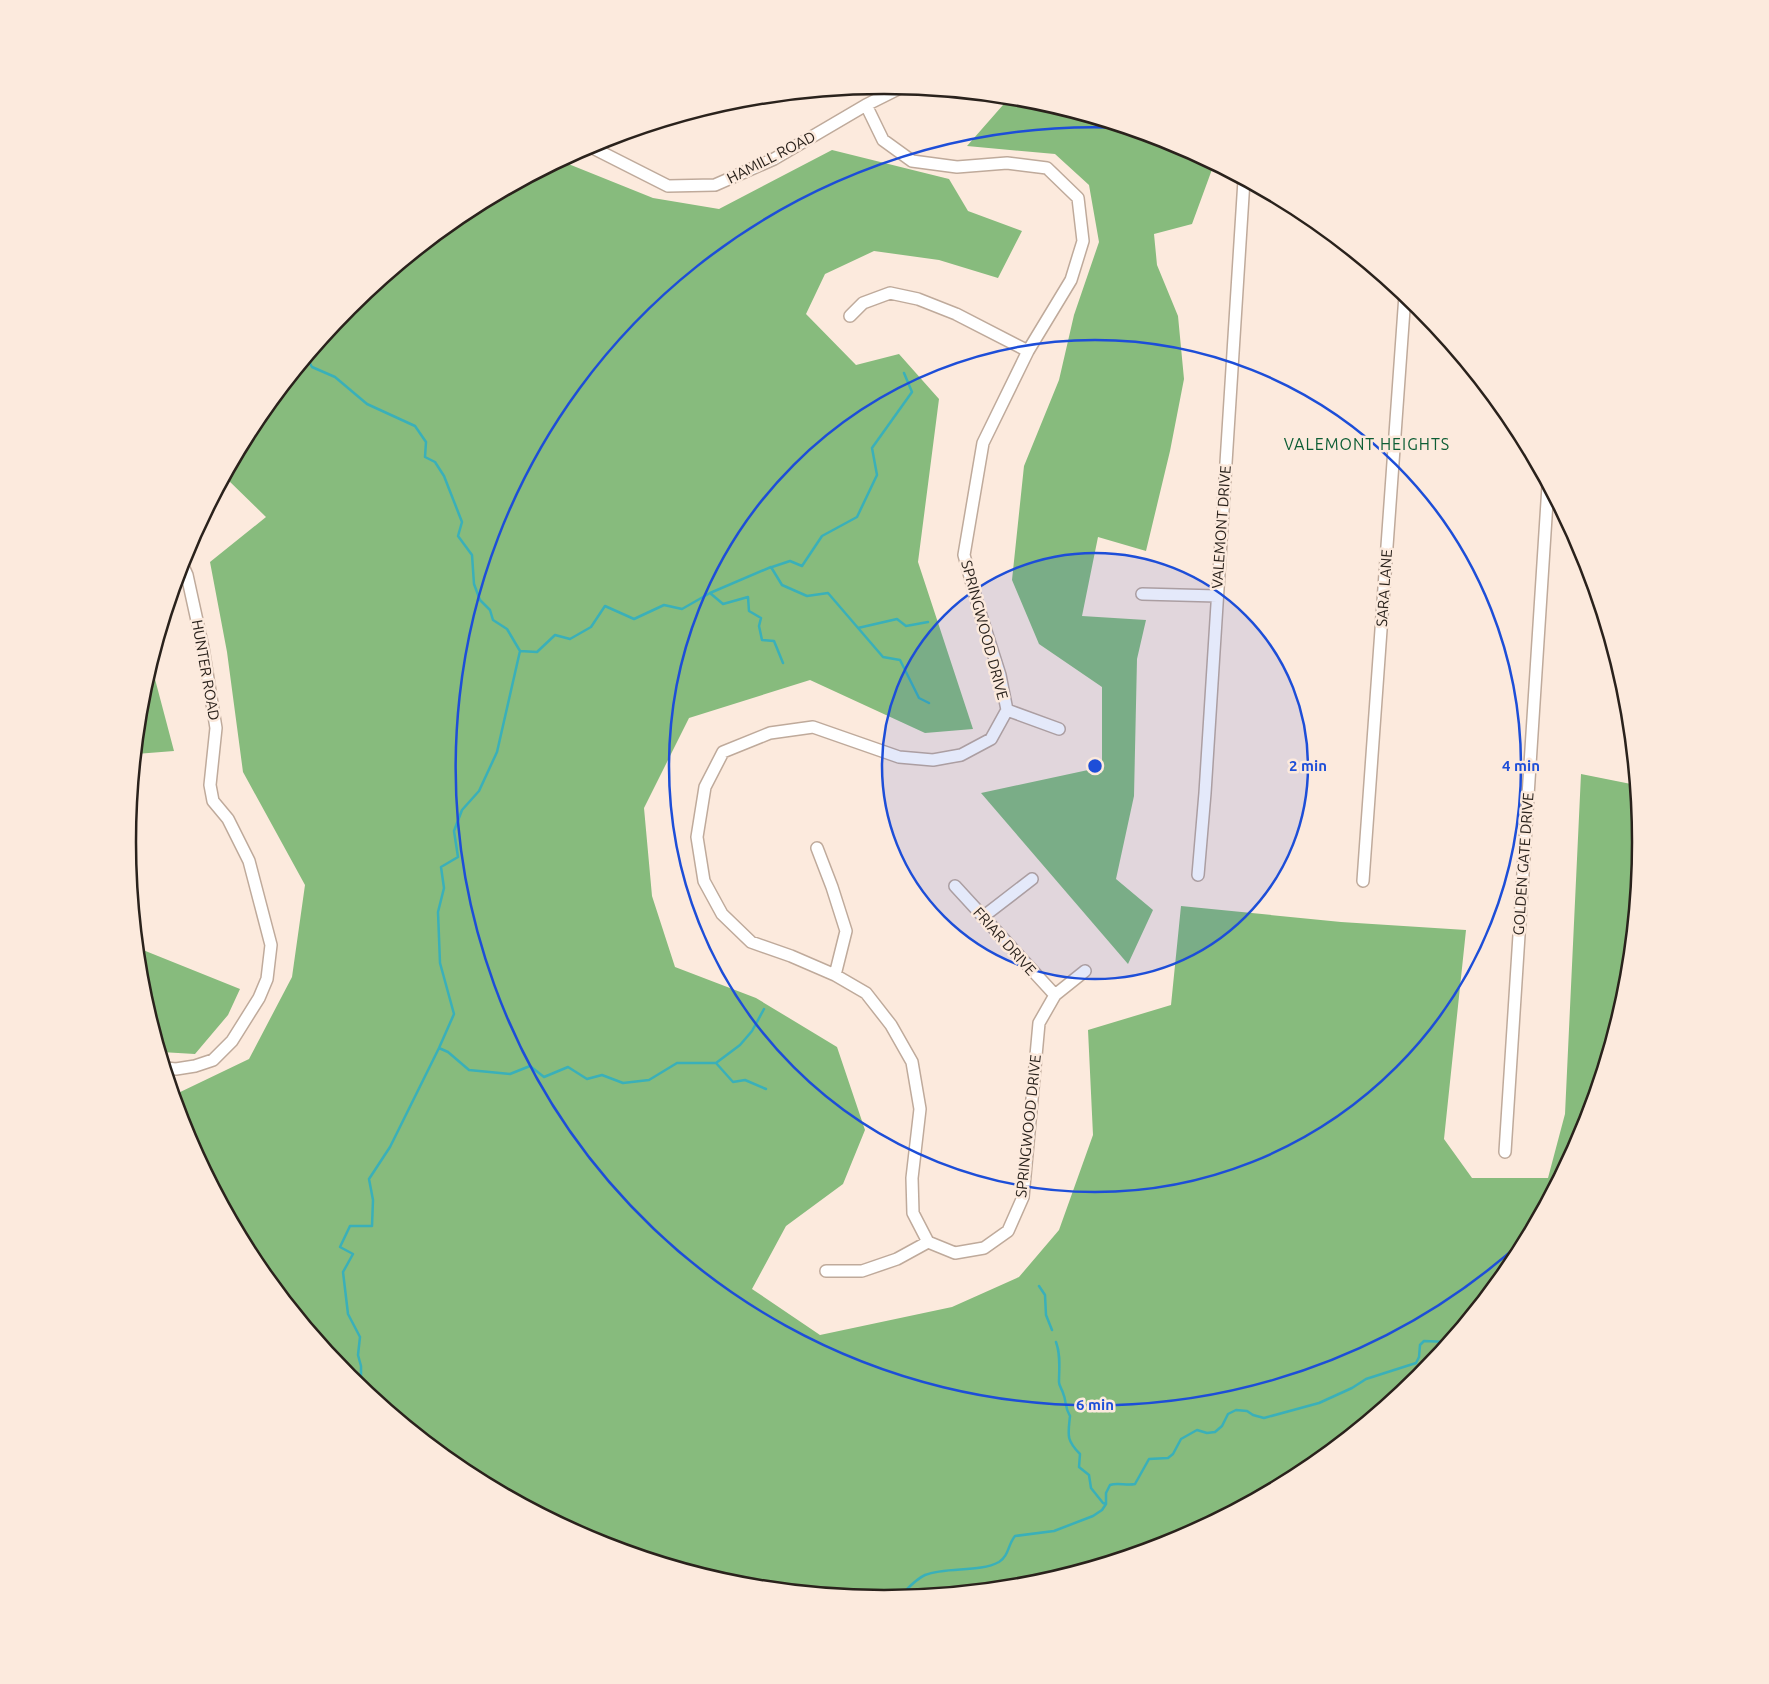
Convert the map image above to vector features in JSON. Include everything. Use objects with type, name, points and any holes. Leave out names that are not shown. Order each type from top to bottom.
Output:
[{"type":"street","points":[[866,105],[888,94]]},
{"type":"street","name":"HAMILL ROAD","points":[[598,151],[668,186],[715,185],[774,159],[866,105]]},
{"type":"street","name":"SPRINGWOOD DRIVE","points":[[866,105],[883,140],[912,161],[957,167],[1007,163],[1047,168],[1078,198],[1083,241],[1071,280],[1028,351],[983,443],[964,555],[1000,676],[1007,710],[991,739],[961,755],[933,760],[899,757],[812,728],[770,734],[723,752],[705,786],[697,837],[704,881],[722,914],[751,942],[791,956],[834,975],[866,993],[891,1025],[912,1062],[920,1109],[912,1178],[913,1213],[928,1242],[955,1254],[984,1248],[1008,1231],[1023,1197],[1039,1023],[1055,995],[1085,971]]},
{"type":"street","name":"VALEMONT DRIVE","points":[[1198,875],[1205,793],[1216,596],[1244,186]]},
{"type":"street","points":[[850,316],[863,304],[890,293],[918,299],[956,314],[1028,351]]},
{"type":"street","name":"SARA LANE","points":[[1363,881],[1404,304]]},
{"type":"street","name":"GOLDEN GATE DRIVE","points":[[1504,1152],[1547,495]]},
{"type":"street","name":"HUNTER ROAD","points":[[172,1069],[195,1066],[213,1060],[232,1041],[259,998],[267,978],[271,945],[249,861],[228,819],[213,801],[210,785],[216,728],[203,648],[186,574]]},
{"type":"street","points":[[1142,594],[1216,596]]},
{"type":"street","points":[[1007,710],[1059,729]]},
{"type":"street","points":[[817,848],[846,931],[834,975]]},
{"type":"street","points":[[984,916],[1032,879]]},
{"type":"street","name":"FRIAR DRIVE","points":[[955,886],[1055,995]]},
{"type":"street","points":[[826,1272],[862,1271],[898,1259],[928,1242]]},
{"type":"green space","points":[[1004,104],[1078,119],[1125,133],[1212,170],[1192,224],[1154,234],[1157,265],[1178,316],[1184,379],[1170,451],[1146,551],[1098,537],[1082,616],[1146,620],[1137,659],[1134,796],[1116,879],[1153,910],[1128,964],[981,793],[1102,767],[1102,687],[1039,644],[1012,580],[1024,466],[1059,380],[1074,315],[1099,242],[1089,185],[1055,154],[967,146]]},
{"type":"green space","points":[[832,150],[949,179],[968,211],[1022,231],[998,278],[939,260],[874,251],[825,274],[806,314],[856,365],[899,354],[939,399],[918,562],[973,729],[925,733],[810,680],[689,718],[644,808],[652,896],[675,967],[756,998],[837,1047],[865,1130],[843,1184],[786,1226],[752,1289],[820,1335],[952,1307],[1019,1277],[1059,1230],[1093,1135],[1088,1030],[1171,1005],[1181,906],[1341,922],[1466,930],[1444,1139],[1472,1178],[1548,1178],[1565,1114],[1581,774],[1630,784],[1633,842],[1631,891],[1626,940],[1607,1036],[1593,1083],[1556,1173],[1533,1216],[1507,1258],[1478,1298],[1414,1371],[1378,1405],[1340,1436],[1259,1490],[1215,1513],[1125,1551],[1078,1565],[982,1584],[933,1589],[836,1589],[787,1584],[691,1565],[644,1551],[554,1513],[510,1490],[429,1436],[391,1405],[355,1371],[291,1298],[262,1258],[236,1216],[213,1173],[180,1092],[249,1059],[292,977],[305,885],[243,772],[227,652],[210,562],[266,517],[229,481],[236,468],[262,426],[291,386],[355,313],[391,279],[429,248],[510,194],[569,164],[653,198],[719,209]]},
{"type":"green space","points":[[155,679],[174,751],[142,754]]},
{"type":"green space","points":[[145,951],[240,989],[228,1015],[195,1054],[167,1052],[151,988]]},
{"type":"waterway","points":[[310,363],[312,367],[335,377],[367,404],[415,426],[426,442],[425,457],[435,462],[444,476],[462,522],[458,536],[472,555],[474,584],[480,600],[490,610],[493,620],[507,629],[520,651],[497,752],[479,791],[462,810],[454,831],[458,857],[441,867],[444,888],[438,912],[440,963],[454,1014],[390,1147],[369,1179],[373,1200],[372,1226],[350,1226],[340,1247],[353,1254],[343,1272],[348,1314],[360,1337],[358,1355],[361,1377]]},
{"type":"waterway","points":[[772,567],[790,561],[802,566],[822,536],[857,517],[877,475],[872,448],[912,392],[904,373]]},
{"type":"waterway","points":[[520,651],[537,652],[555,635],[570,639],[591,627],[605,606],[634,619],[664,605],[682,609],[710,593],[771,567],[782,585],[807,596],[828,593],[883,657],[900,660],[919,698],[929,703]]},
{"type":"waterway","points":[[710,593],[723,604],[748,597],[749,611],[761,618],[759,626],[762,640],[774,641],[783,663]]},
{"type":"waterway","points":[[858,628],[897,619],[906,626],[928,622]]},
{"type":"waterway","points":[[716,1063],[740,1045],[752,1031],[764,1009]]},
{"type":"waterway","points":[[439,1048],[448,1052],[469,1070],[510,1074],[530,1066],[544,1077],[568,1067],[587,1079],[602,1075],[623,1083],[649,1080],[677,1063],[716,1063],[733,1082],[745,1080],[766,1089]]},
{"type":"waterway","points":[[1039,1286],[1045,1295],[1046,1315],[1052,1330]]},
{"type":"waterway","points":[[906,1590],[921,1577],[934,1572],[982,1567],[999,1562],[1005,1557],[1015,1536],[1054,1531],[1093,1516],[1102,1510],[1106,1504],[1106,1493],[1110,1485],[1135,1484],[1149,1459],[1168,1458],[1173,1454],[1181,1439],[1197,1430],[1207,1433],[1215,1432],[1222,1426],[1228,1414],[1236,1410],[1247,1411],[1264,1418],[1319,1403],[1352,1388],[1366,1379],[1416,1363],[1419,1357],[1420,1345],[1424,1341],[1441,1342]]},
{"type":"waterway","points":[[1056,1342],[1059,1357],[1059,1383],[1070,1416],[1070,1441],[1080,1454],[1079,1467],[1089,1475],[1091,1488],[1103,1503],[1106,1504]]},
{"type":"district","name":"VALEMONT HEIGHTS","points":[[1367,444]]}]
